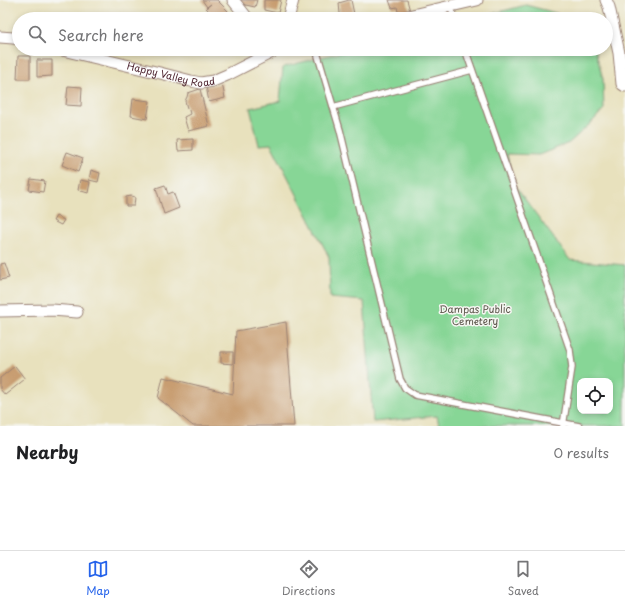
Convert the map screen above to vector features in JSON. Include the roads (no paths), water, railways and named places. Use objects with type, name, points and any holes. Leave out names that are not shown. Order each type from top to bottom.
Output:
[{"type":"street","points":[[233,0],[242,12]]},
{"type":"street","points":[[290,12],[293,0]]},
{"type":"street","points":[[425,12],[477,0]]},
{"type":"street","points":[[606,0],[610,12]]},
{"type":"street","points":[[613,25],[619,53],[622,84],[625,86]]},
{"type":"street","points":[[0,37],[12,38]]},
{"type":"street","name":"Happy Valley Road","points":[[88,56],[201,83],[228,75],[262,56]]},
{"type":"street","points":[[0,311],[52,310],[77,312]]},
{"type":"lane","points":[[450,6],[452,12]]},
{"type":"lane","points":[[318,56],[340,130],[400,379],[405,388],[415,395],[563,425],[579,426]]},
{"type":"lane","points":[[467,56],[570,350],[572,367],[563,425]]},
{"type":"lane","points":[[333,107],[472,70]]},
{"type":"park label","name":"Dampas Public Cemetery","points":[[475,314]]}]
